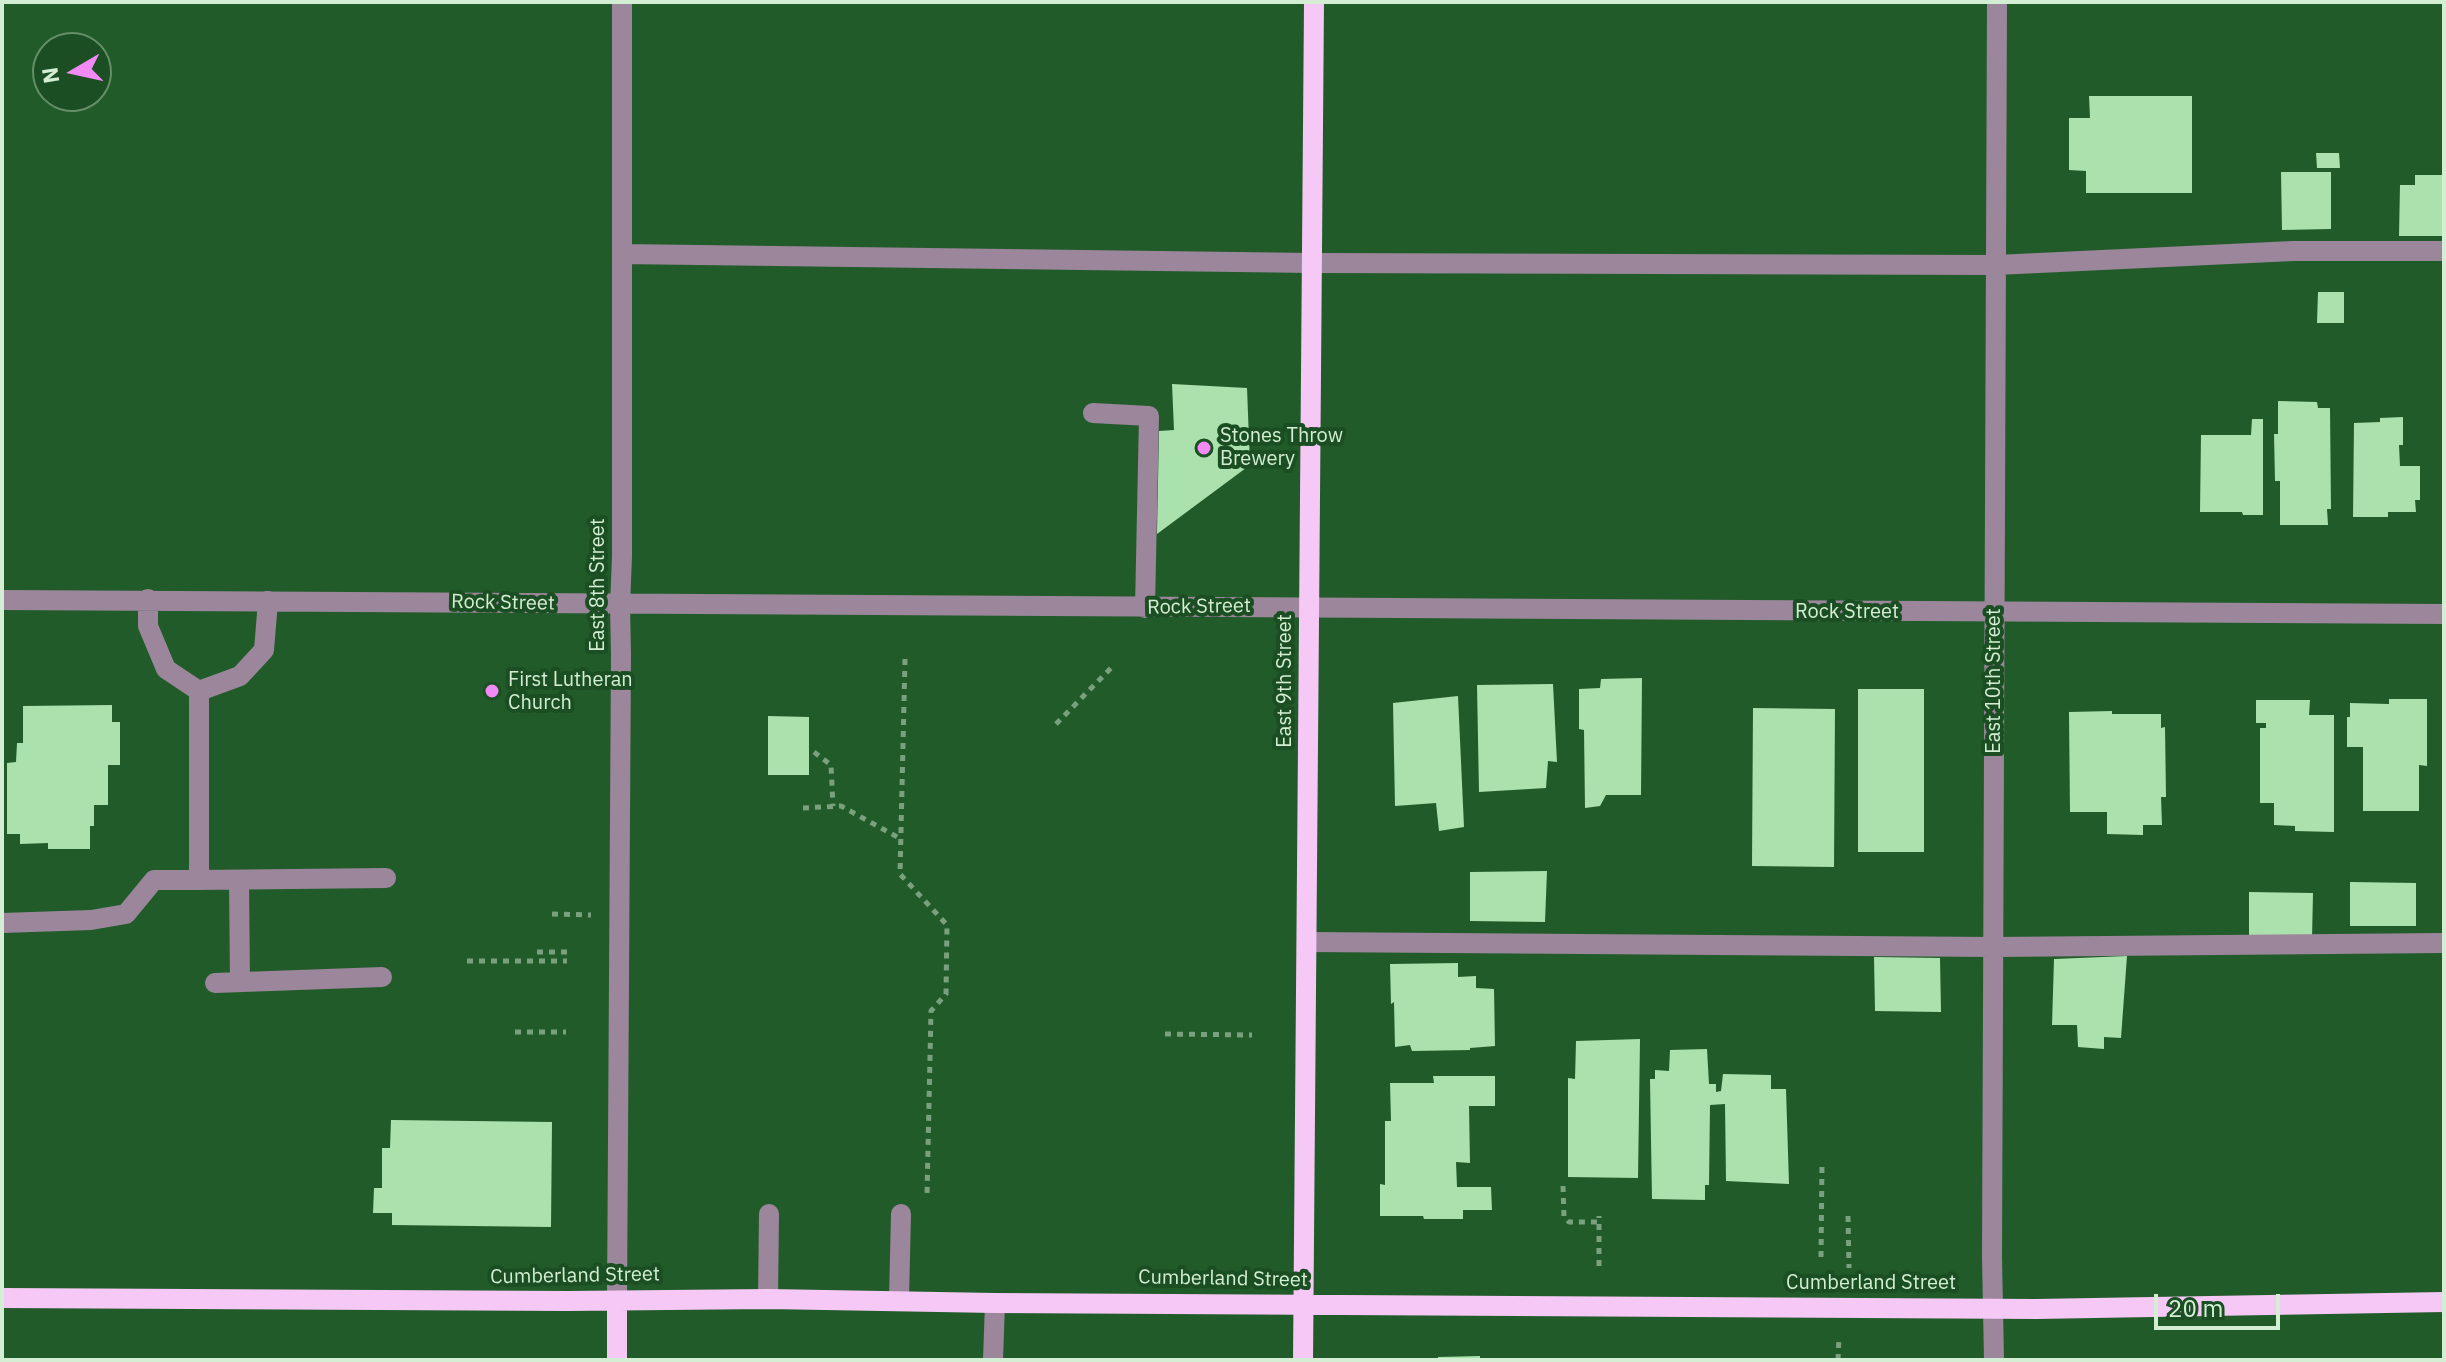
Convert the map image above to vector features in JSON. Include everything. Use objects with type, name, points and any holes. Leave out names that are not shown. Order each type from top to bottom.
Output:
[{"type":"main road","name":"East 9th Street","points":[[1303,1360],[1314,2]]},
{"type":"main road","name":"Cumberland Street","points":[[2,1298],[768,1299],[1992,1308],[2444,1302]]},
{"type":"main road","name":"East 8th Street","points":[[617,1301],[617,1360]]},
{"type":"street","name":"East 8th Street","points":[[617,1301],[622,2]]},
{"type":"street","name":"East 10th Street","points":[[1994,1360],[1997,2]]},
{"type":"street","points":[[622,254],[1312,263],[1996,265],[2293,251],[2444,251]]},
{"type":"street","points":[[1093,413],[1149,416],[1145,608]]},
{"type":"street","points":[[148,599],[148,626],[166,669],[199,691]]},
{"type":"street","name":"Rock Street","points":[[2,600],[2444,614]]},
{"type":"street","points":[[199,691],[240,676],[264,650],[268,601]]},
{"type":"street","points":[[199,691],[199,880]]},
{"type":"street","points":[[2,923],[91,920],[126,914],[154,880],[386,878]]},
{"type":"street","points":[[239,880],[240,982]]},
{"type":"street","points":[[1308,942],[1993,947],[2444,943]]},
{"type":"street","points":[[215,983],[382,977]]},
{"type":"street","points":[[768,1299],[769,1214]]},
{"type":"street","points":[[899,1300],[901,1214]]},
{"type":"street","points":[[993,1360],[995,1303]]},
{"type":"path","points":[[905,659],[900,874],[947,925],[946,994],[931,1011],[927,1198]]},
{"type":"path","points":[[1056,724],[1113,666]]},
{"type":"path","points":[[814,752],[831,765],[833,806]]},
{"type":"path","points":[[803,808],[841,806],[901,839]]},
{"type":"path","points":[[537,952],[567,952]]},
{"type":"path","points":[[467,961],[567,961]]},
{"type":"path","points":[[515,1032],[566,1032]]},
{"type":"path","points":[[1165,1034],[1252,1035]]},
{"type":"path","points":[[1821,1257],[1822,1162]]},
{"type":"path","points":[[1563,1186],[1564,1217],[1569,1222],[1600,1219],[1599,1266]]},
{"type":"path","points":[[1848,1216],[1849,1268]]},
{"type":"path","points":[[1838,1360],[1839,1336]]},
{"type":"shaded area","points":[[2,2],[2444,2],[2444,1360],[2,1360]]},
{"type":"building","points":[[2089,96],[2192,96],[2192,193],[2086,193],[2086,171],[2069,170],[2069,118],[2090,118]]},
{"type":"building","points":[[2316,153],[2339,153],[2340,168],[2317,168]]},
{"type":"building","points":[[2281,172],[2331,172],[2331,229],[2282,230]]},
{"type":"building","points":[[2415,175],[2444,175],[2444,236],[2399,236],[2400,185],[2415,185]]},
{"type":"building","points":[[2318,292],[2344,292],[2344,323],[2317,323]]},
{"type":"building","name":"Stones Throw Brewery","points":[[1172,384],[1247,388],[1250,465],[1157,534],[1159,431],[1174,430]]},
{"type":"building","points":[[2278,401],[2317,402],[2318,408],[2330,408],[2331,509],[2327,509],[2328,525],[2280,525],[2280,481],[2275,481],[2274,434],[2278,434]]},
{"type":"building","points":[[2403,417],[2400,466],[2420,466],[2420,500],[2415,500],[2416,512],[2388,512],[2388,517],[2353,517],[2354,423]]},
{"type":"building","points":[[2252,419],[2263,419],[2263,515],[2200,512],[2201,435],[2251,435]]},
{"type":"building","points":[[1642,678],[1641,795],[1606,795],[1600,806],[1585,808],[1584,730],[1579,729],[1579,689],[1600,688],[1601,679]]},
{"type":"building","points":[[1553,684],[1557,762],[1548,761],[1546,788],[1479,792],[1477,685]]},
{"type":"building","points":[[1858,689],[1924,689],[1924,852],[1858,852]]},
{"type":"building","points":[[1458,696],[1464,827],[1439,831],[1436,803],[1395,806],[1393,703]]},
{"type":"building","points":[[2389,699],[2427,699],[2427,766],[2419,765],[2419,811],[2363,811],[2363,747],[2347,747],[2350,703],[2389,704]]},
{"type":"building","points":[[2256,700],[2310,700],[2309,715],[2334,715],[2334,832],[2295,831],[2295,826],[2274,825],[2274,803],[2260,803],[2260,728],[2266,728],[2266,723],[2256,723]]},
{"type":"building","points":[[112,705],[112,722],[120,722],[120,765],[108,765],[108,805],[94,805],[90,849],[48,849],[48,843],[20,844],[20,834],[7,834],[7,763],[16,762],[17,743],[23,743],[23,706]]},
{"type":"building","points":[[1753,708],[1835,709],[1834,867],[1752,866]]},
{"type":"building","points":[[2112,711],[2112,714],[2161,714],[2161,728],[2165,727],[2166,797],[2161,797],[2162,825],[2143,825],[2143,835],[2107,834],[2107,812],[2070,812],[2069,712]]},
{"type":"building","points":[[768,716],[809,717],[809,775],[768,775]]},
{"type":"building","points":[[1547,871],[1545,922],[1470,921],[1470,872]]},
{"type":"building","points":[[2350,882],[2416,883],[2416,926],[2350,926]]},
{"type":"building","points":[[2249,892],[2313,893],[2312,939],[2249,938]]},
{"type":"building","points":[[2127,956],[2121,1038],[2104,1037],[2104,1049],[2078,1047],[2077,1025],[2052,1025],[2054,959]]},
{"type":"building","points":[[1874,957],[1940,958],[1941,1012],[1875,1011]]},
{"type":"building","points":[[1458,963],[1458,977],[1476,976],[1476,988],[1494,989],[1495,1046],[1470,1050],[1412,1051],[1410,1045],[1395,1047],[1390,964]]},
{"type":"building","points":[[1640,1039],[1638,1178],[1568,1177],[1568,1078],[1575,1079],[1576,1041]]},
{"type":"building","points":[[1707,1049],[1709,1084],[1716,1084],[1716,1092],[1721,1091],[1723,1074],[1771,1075],[1771,1089],[1786,1089],[1789,1184],[1726,1181],[1725,1104],[1710,1105],[1709,1185],[1705,1185],[1705,1200],[1652,1199],[1650,1079],[1655,1079],[1655,1070],[1669,1071],[1670,1050]]},
{"type":"building","points":[[1433,1076],[1495,1076],[1495,1106],[1469,1106],[1470,1163],[1456,1162],[1457,1187],[1491,1187],[1492,1210],[1463,1210],[1463,1219],[1380,1216],[1380,1184],[1385,1185],[1385,1121],[1391,1121],[1390,1083],[1434,1083]]},
{"type":"building","points":[[391,1120],[552,1122],[551,1227],[392,1225],[392,1213],[373,1213],[374,1188],[382,1188],[382,1148],[390,1148]]},
{"type":"building","points":[[1480,1356],[1480,1360],[1438,1360],[1438,1357]]},
{"type":"place","name":"Stones Throw Brewery","points":[[1204,448]]},
{"type":"place","name":"First Lutheran Church","points":[[492,691]]}]
